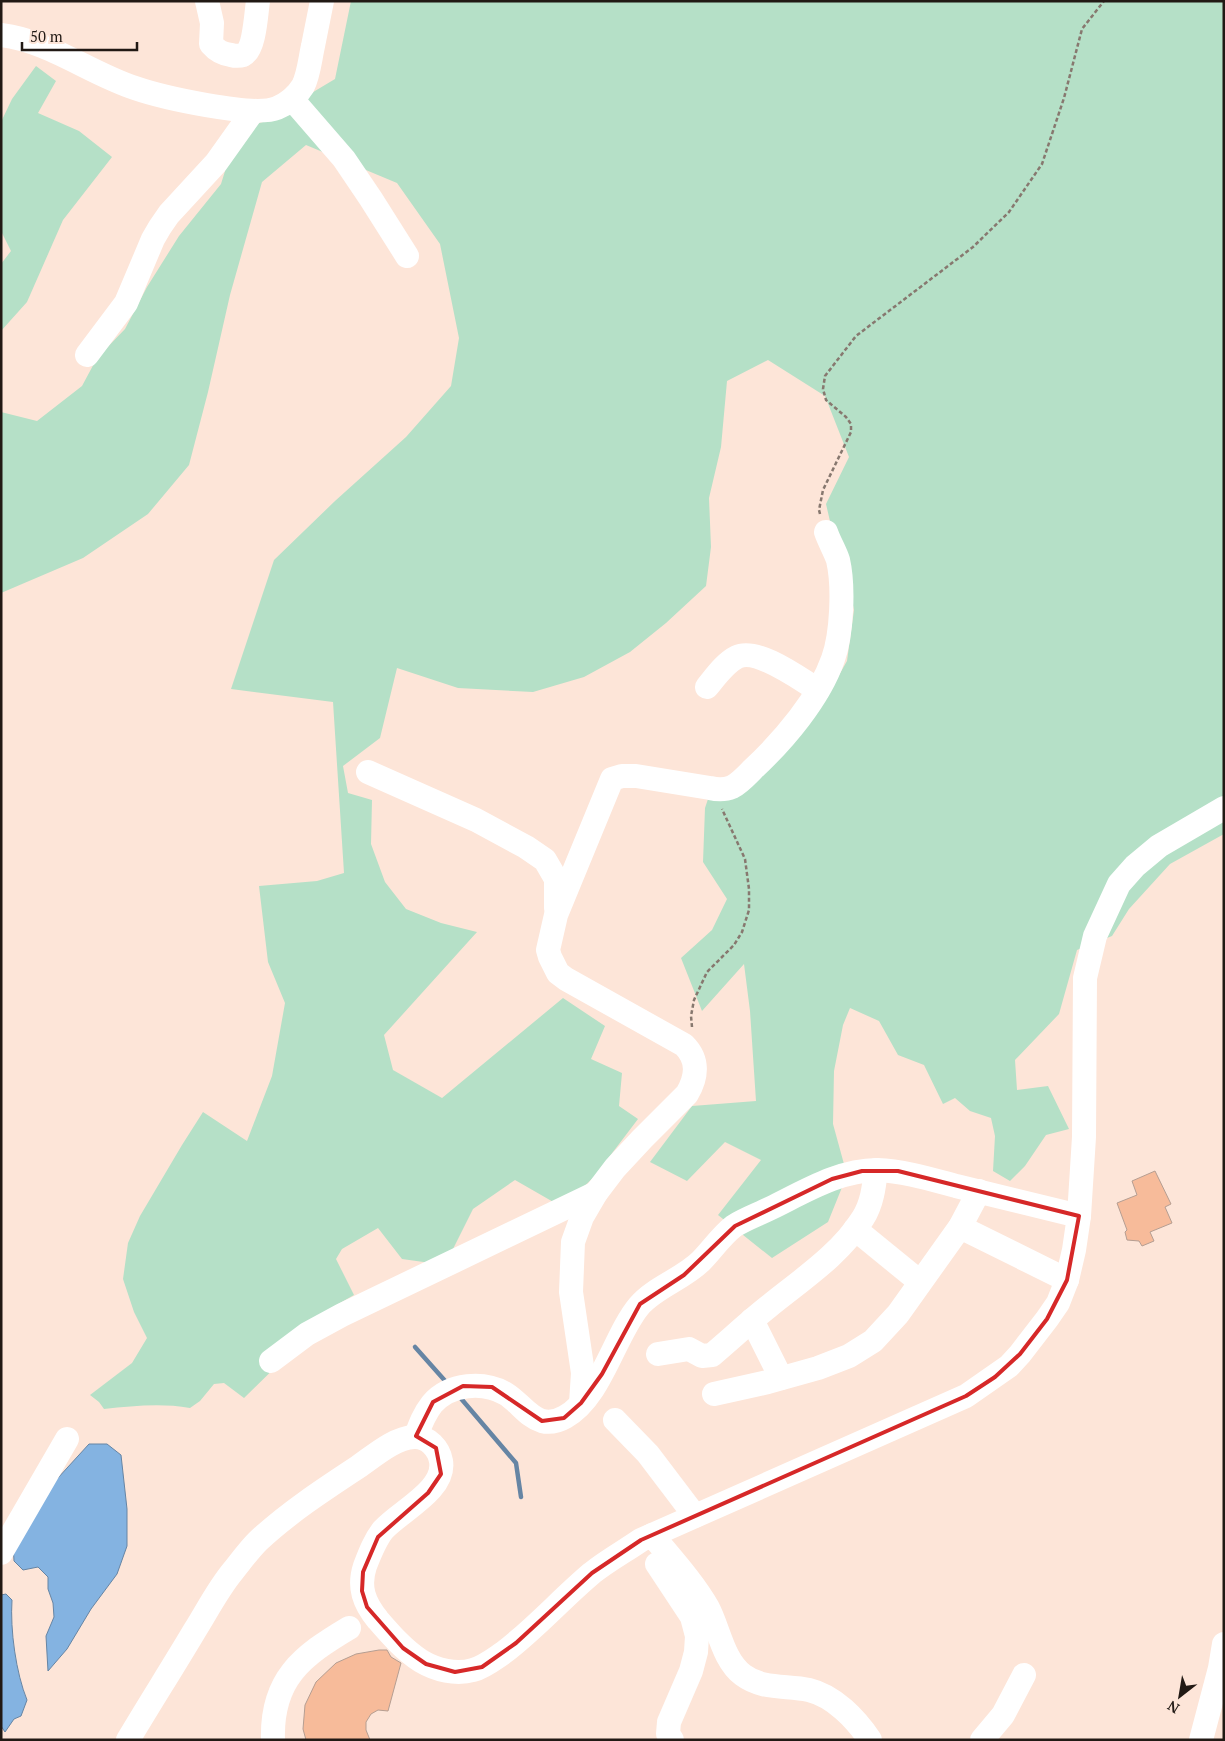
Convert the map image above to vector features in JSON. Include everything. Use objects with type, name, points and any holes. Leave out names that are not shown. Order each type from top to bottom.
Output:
[{"type":"street","points":[[207,1],[212,23],[211,44],[216,50],[224,54],[235,56],[243,55],[249,49],[253,39],[258,1]]},
{"type":"street","points":[[1,36],[17,37],[45,46],[109,78],[143,91],[201,104],[253,111],[276,109],[292,99],[302,87],[308,73],[322,1]]},
{"type":"street","points":[[292,99],[344,159],[407,256]]},
{"type":"street","points":[[87,355],[126,303],[160,227],[216,163],[253,111]]},
{"type":"street","points":[[581,1403],[584,1379],[571,1292],[573,1242],[582,1218],[596,1192],[615,1168],[687,1094],[692,1086],[695,1065],[692,1040],[684,1044],[575,985],[558,973],[548,950],[556,915],[612,779],[622,776],[636,776],[718,790],[730,788],[757,766],[794,727],[818,690],[833,659],[841,618],[838,560],[826,532]]},
{"type":"street","points":[[707,687],[727,664],[739,656],[753,655],[773,663],[818,690]]},
{"type":"street","points":[[368,772],[476,820],[526,847],[545,860],[556,879],[556,915]]},
{"type":"street","points":[[128,1740],[230,1574],[257,1542],[292,1513],[381,1452],[403,1440],[416,1436],[431,1443],[436,1448],[442,1464],[441,1474],[436,1484],[428,1493],[395,1520],[378,1537],[363,1572],[362,1591],[367,1607],[386,1630],[410,1653],[435,1668],[455,1672],[474,1670],[482,1667],[516,1643],[592,1573],[647,1537],[966,1396],[1009,1366],[1041,1329],[1058,1302],[1067,1280],[1074,1250],[1079,1216],[1084,1137],[1085,978],[1095,936],[1119,884],[1135,866],[1160,846],[1224,808]]},
{"type":"street","points":[[658,1354],[689,1349],[702,1356],[712,1355],[823,1263],[864,1217],[872,1195],[876,1170]]},
{"type":"street","points":[[416,1436],[424,1416],[433,1402],[455,1389],[492,1387],[508,1395],[534,1417],[542,1421],[551,1422],[564,1418],[572,1413],[581,1403],[602,1374],[616,1345],[640,1304],[684,1275],[701,1261],[714,1244],[735,1226],[832,1179],[862,1171],[898,1171],[1079,1216]]},
{"type":"street","points":[[714,1394],[818,1368],[849,1356],[874,1342],[898,1314],[960,1227],[979,1191]]},
{"type":"street","points":[[271,1361],[307,1334],[342,1315],[596,1192]]},
{"type":"street","points":[[960,1227],[1067,1280]]},
{"type":"street","points":[[855,1229],[920,1282]]},
{"type":"street","points":[[752,1320],[781,1378]]},
{"type":"street","points":[[615,1420],[648,1454],[695,1516]]},
{"type":"street","points":[[1,1552],[67,1439]]},
{"type":"street","points":[[647,1537],[692,1617],[698,1636],[691,1671],[669,1722],[668,1734],[672,1740]]},
{"type":"street","points":[[647,1537],[696,1590],[707,1608],[732,1664],[742,1674],[756,1683],[774,1687],[808,1690],[823,1694],[843,1709],[870,1740]]},
{"type":"street","points":[[273,1740],[276,1705],[281,1689],[289,1676],[301,1661],[314,1650],[349,1628]]},
{"type":"street","points":[[1201,1740],[1220,1668],[1224,1644]]},
{"type":"street","points":[[986,1739],[1003,1716],[1024,1675]]},
{"type":"path","points":[[826,532],[819,510],[823,490],[851,432],[851,424],[846,417],[826,400],[823,389],[825,376],[856,336],[973,248],[1010,212],[1042,164],[1064,98],[1082,29],[1104,1]]},
{"type":"path","points":[[692,1040],[691,1016],[694,1000],[707,972],[734,945],[742,932],[749,910],[749,890],[744,859],[722,809],[718,790]]},
{"type":"highlighted area","points":[[862,1171],[898,1171],[1079,1216],[1067,1280],[1047,1319],[1020,1354],[995,1377],[966,1396],[641,1540],[592,1573],[516,1643],[482,1667],[455,1672],[426,1664],[403,1648],[367,1607],[362,1591],[363,1572],[378,1537],[428,1493],[441,1474],[436,1448],[416,1436],[433,1402],[463,1386],[492,1387],[542,1421],[564,1418],[581,1403],[602,1374],[640,1304],[684,1275],[735,1226],[832,1179]]},
{"type":"green space","points":[[351,1],[1224,1],[1224,834],[1170,864],[1129,909],[1112,936],[1077,950],[1059,1014],[1015,1060],[1017,1090],[1048,1086],[1069,1129],[1046,1135],[1025,1166],[1010,1181],[993,1171],[995,1136],[991,1118],[970,1111],[955,1098],[943,1104],[924,1065],[898,1055],[879,1021],[850,1008],[843,1025],[834,1071],[833,1124],[847,1175],[828,1222],[772,1258],[718,1215],[761,1160],[725,1142],[687,1181],[650,1162],[692,1106],[756,1101],[750,1011],[744,964],[702,1011],[681,958],[712,930],[727,899],[703,862],[705,808],[709,796],[751,786],[818,712],[847,661],[854,610],[842,551],[832,530],[826,504],[849,457],[825,396],[768,360],[727,381],[721,447],[709,498],[711,547],[706,586],[666,623],[630,652],[584,677],[533,692],[458,688],[397,668],[380,738],[343,766],[348,793],[372,800],[371,844],[385,882],[406,909],[441,923],[477,932],[384,1035],[393,1070],[442,1098],[563,998],[605,1026],[591,1059],[622,1073],[619,1106],[638,1119],[594,1177],[562,1207],[515,1180],[473,1209],[445,1265],[402,1259],[378,1228],[342,1249],[336,1259],[354,1295],[305,1323],[296,1347],[244,1398],[224,1383],[214,1384],[200,1401],[190,1408],[158,1405],[104,1409],[90,1395],[132,1363],[147,1338],[134,1312],[123,1279],[128,1243],[140,1216],[203,1112],[247,1141],[272,1076],[285,1003],[268,962],[259,886],[317,881],[344,873],[333,702],[231,689],[274,560],[335,501],[406,437],[451,386],[459,338],[440,244],[397,183],[306,145],[262,182],[230,295],[189,465],[148,514],[83,558],[1,593],[1,412],[37,421],[82,386],[97,358],[125,329],[147,287],[179,236],[221,184],[238,129],[263,122],[335,79]]},
{"type":"green space","points":[[36,66],[56,81],[38,113],[79,131],[112,157],[63,220],[27,302],[1,331],[1,264],[11,251],[1,231],[1,122],[12,99]]},
{"type":"water","points":[[89,1444],[107,1444],[121,1455],[127,1509],[127,1546],[117,1574],[91,1609],[67,1649],[48,1671],[46,1636],[54,1617],[53,1603],[48,1589],[48,1577],[38,1567],[23,1570],[14,1561],[13,1542],[46,1491]]},
{"type":"water","points":[[6,1594],[12,1600],[15,1651],[27,1700],[21,1716],[14,1719],[5,1732],[1,1726],[1,1595]]},
{"type":"building","points":[[1155,1171],[1171,1204],[1165,1207],[1172,1223],[1150,1232],[1154,1241],[1142,1246],[1139,1241],[1127,1240],[1125,1232],[1127,1230],[1117,1203],[1137,1195],[1132,1181]]},
{"type":"building","points":[[387,1650],[391,1657],[401,1663],[388,1711],[378,1710],[371,1714],[366,1722],[366,1730],[370,1740],[306,1740],[303,1729],[305,1705],[316,1682],[336,1663],[356,1654]]},
{"type":"waterway","points":[[415,1347],[447,1383]]},
{"type":"waterway","points":[[458,1395],[516,1463],[521,1497]]}]
